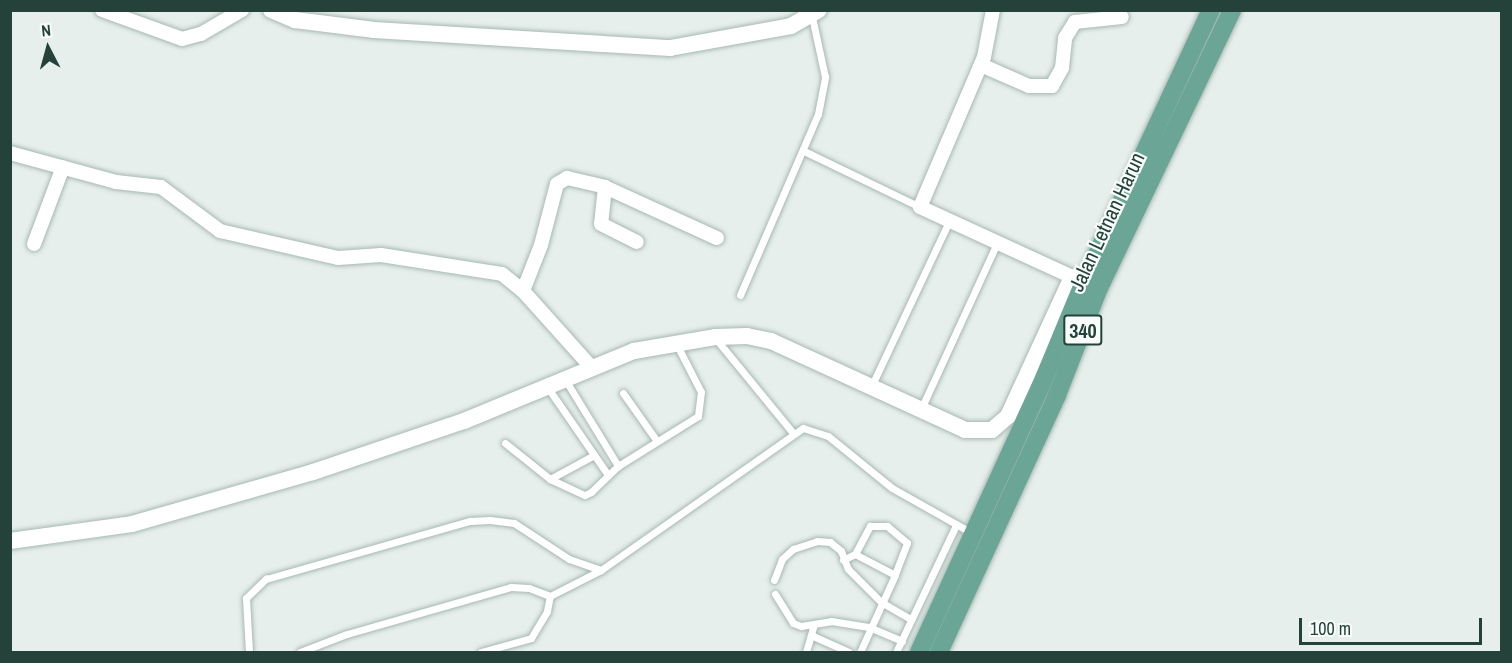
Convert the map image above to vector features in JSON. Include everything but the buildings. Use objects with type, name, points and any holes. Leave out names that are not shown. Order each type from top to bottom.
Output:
[{"type":"main road","name":"Jalan Letnan Harun","points":[[939,652],[982,538],[1085,282],[1211,10]]},
{"type":"main road","name":"Jalan Letnan Harun","points":[[1085,282],[1232,10]]},
{"type":"main road","name":"Jalan Letnan Harun","points":[[919,652],[982,538]]},
{"type":"street","points":[[102,10],[182,39],[201,34],[242,10]]},
{"type":"street","points":[[271,10],[295,20],[374,30],[670,48],[711,43],[791,26],[816,14]]},
{"type":"street","points":[[10,541],[132,524],[313,472],[464,421],[634,351],[675,342],[721,336],[747,336],[771,341],[965,430],[998,428],[1008,416],[1085,282],[996,245],[920,207],[981,65],[993,10]]},
{"type":"street","points":[[981,65],[1029,86],[1052,86],[1062,68],[1065,38],[1075,22],[1122,16]]},
{"type":"street","points":[[10,153],[116,182],[168,190],[220,231],[338,258],[381,255],[493,271],[509,278],[523,291],[592,368]]},
{"type":"street","points":[[34,244],[63,167]]},
{"type":"street","points":[[523,291],[561,180],[573,178],[605,187],[717,238]]},
{"type":"street","points":[[605,187],[601,224],[637,242]]},
{"type":"lane","points":[[740,295],[804,152],[818,114],[825,76],[816,14]]},
{"type":"lane","points":[[804,152],[920,207]]},
{"type":"lane","points":[[870,388],[949,220]]},
{"type":"lane","points":[[920,411],[996,245]]},
{"type":"lane","points":[[721,336],[792,432]]},
{"type":"lane","points":[[505,443],[550,479],[585,495],[603,483],[618,466],[698,416],[702,406],[701,392],[675,342]]},
{"type":"lane","points":[[565,379],[618,466]]},
{"type":"lane","points":[[547,387],[608,475]]},
{"type":"lane","points":[[623,393],[657,441]]},
{"type":"lane","points":[[300,652],[347,634],[511,587],[529,588],[550,596],[601,570],[792,432],[803,428],[828,436],[892,489],[982,538]]},
{"type":"lane","points":[[550,479],[609,453]]},
{"type":"lane","points":[[249,652],[246,598],[266,579],[470,521],[514,523],[569,559],[601,570]]},
{"type":"lane","points":[[896,652],[956,525]]},
{"type":"lane","points":[[843,560],[855,554],[870,526],[887,526],[907,543],[860,652]]},
{"type":"lane","points":[[774,580],[782,559],[801,545],[830,542],[881,602],[911,619]]},
{"type":"lane","points":[[855,554],[895,575]]},
{"type":"lane","points":[[775,594],[793,623],[814,624],[831,621],[869,627],[902,642]]},
{"type":"lane","points":[[481,652],[531,638],[547,611],[550,596]]},
{"type":"lane","points":[[806,652],[813,636],[814,624]]},
{"type":"lane","points":[[813,636],[849,652]]}]
